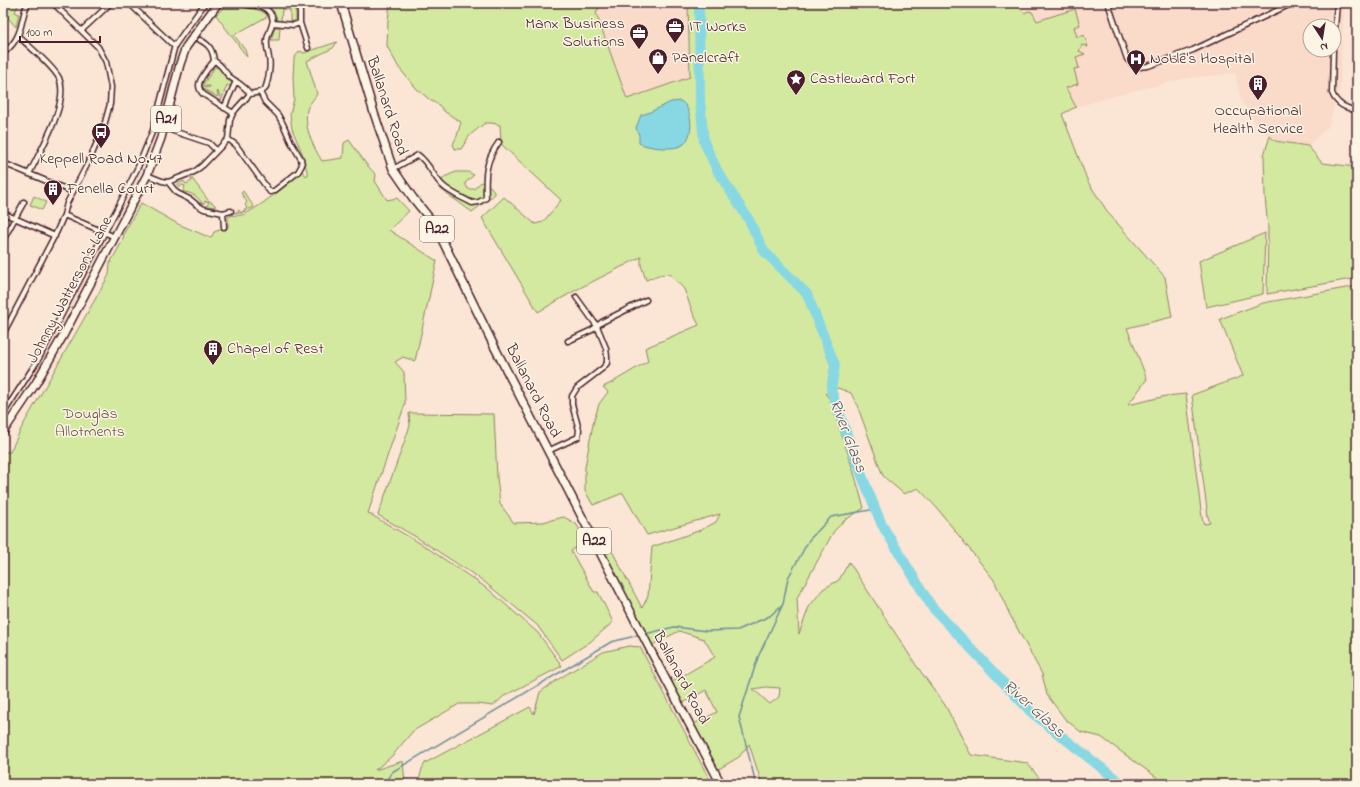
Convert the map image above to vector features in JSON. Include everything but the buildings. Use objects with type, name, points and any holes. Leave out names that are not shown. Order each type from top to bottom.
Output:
[{"type":"main road","name":"Johnny Watterson's Lane","points":[[3,432],[6,423],[41,375],[64,334],[147,175],[161,138],[180,64],[186,47],[218,3]]},
{"type":"main road","name":"Ballanard Road","points":[[341,3],[374,113],[393,169],[413,198],[435,225],[493,344],[721,784]]},
{"type":"street","points":[[3,54],[12,46],[18,36],[23,13],[28,3]]},
{"type":"street","points":[[3,334],[55,236],[72,192],[89,161],[104,126],[111,96],[110,79],[106,62],[98,47],[53,3]]},
{"type":"street","points":[[82,30],[111,3]]},
{"type":"street","points":[[129,3],[173,44],[176,45]]},
{"type":"street","points":[[3,414],[38,360],[122,201],[153,130],[176,45],[204,3]]},
{"type":"street","points":[[168,182],[194,172],[203,165],[228,139],[233,113],[250,94],[264,91],[266,87],[270,64],[267,39],[273,19],[270,13],[261,4],[242,3]]},
{"type":"street","points":[[297,3],[300,12],[300,23],[308,48]]},
{"type":"street","points":[[1108,3],[1127,58],[1133,65],[1139,67],[1148,66],[1193,50],[1293,3]]},
{"type":"street","points":[[1336,18],[1337,3]]},
{"type":"street","points":[[273,23],[294,25],[300,23]]},
{"type":"street","points":[[18,36],[53,70],[59,80],[62,92],[55,120],[30,174]]},
{"type":"street","points":[[202,43],[210,47],[214,61],[200,80],[199,85],[203,94],[233,113]]},
{"type":"street","points":[[1333,58],[1332,93],[1334,99],[1339,104],[1357,111]]},
{"type":"street","points":[[214,61],[221,64],[227,74],[243,85],[250,94]]},
{"type":"street","points":[[224,108],[236,81]]},
{"type":"street","points":[[3,90],[3,103]]},
{"type":"street","points":[[228,139],[236,146],[270,192],[274,191],[298,172],[302,165],[301,159],[291,142],[284,124],[278,115],[265,102],[260,92]]},
{"type":"street","points":[[173,131],[209,143],[216,150]]},
{"type":"street","points":[[393,169],[418,155],[428,165],[438,181],[444,186],[472,203],[479,202],[486,198],[486,172],[492,152],[498,142]]},
{"type":"street","points":[[3,163],[72,192]]},
{"type":"street","points":[[147,175],[168,182],[177,193],[204,209],[223,213],[232,211]]},
{"type":"street","points":[[3,240],[24,202]]},
{"type":"street","points":[[3,213],[55,236]]},
{"type":"street","points":[[223,213],[224,227]]},
{"type":"street","points":[[64,215],[115,237]]},
{"type":"street","points":[[548,451],[578,437],[579,430],[572,404],[572,396],[577,388],[603,368],[607,362],[606,348],[597,326],[576,296]]},
{"type":"street","points":[[568,341],[592,330],[602,322],[646,300]]},
{"type":"shaded area","points":[[602,3],[688,3],[690,77],[627,99],[596,13]]},
{"type":"shaded area","name":"Noble's Hospital","points":[[1019,3],[1344,3],[1342,44],[1342,18],[1302,18],[1302,58],[1341,58],[1340,86],[1328,127],[1308,146],[1275,141],[1257,125],[1242,102],[1235,73],[1188,78],[1128,92],[1076,107],[1051,56],[1017,5]]},
{"type":"green space","points":[[3,3],[19,3],[15,12],[19,14],[16,27],[9,19],[7,13],[4,13]]},
{"type":"green space","points":[[228,3],[235,6],[237,4],[261,11],[268,16],[234,35],[245,50],[247,57],[216,15]]},
{"type":"green space","points":[[265,3],[292,3],[296,13],[296,20],[290,23],[290,10],[282,9],[281,22],[277,21],[275,13]]},
{"type":"green space","points":[[390,3],[602,3],[596,13],[627,99],[690,77],[688,3],[1019,3],[1017,5],[1024,13],[1029,11],[1032,12],[1037,21],[1075,9],[1080,25],[1074,27],[1077,37],[1084,35],[1088,47],[1082,45],[1079,51],[1085,54],[1076,57],[1079,68],[1074,69],[1078,84],[1066,88],[1076,107],[1062,114],[1088,182],[1109,214],[1165,277],[1172,317],[1127,328],[1147,379],[1128,405],[1166,396],[1186,394],[1204,524],[1210,523],[1192,395],[1243,376],[1220,319],[1263,303],[1357,286],[1357,390],[1355,390],[1357,394],[1357,780],[1350,784],[1163,784],[1163,782],[1101,737],[1081,732],[1065,719],[1047,695],[1042,674],[1010,615],[994,580],[937,508],[918,488],[904,494],[883,476],[857,405],[851,393],[838,388],[825,394],[829,398],[839,425],[864,508],[845,520],[834,531],[797,598],[799,634],[809,607],[823,589],[839,580],[849,562],[916,665],[945,705],[971,755],[1027,763],[1044,784],[762,784],[749,744],[739,757],[717,770],[694,724],[717,712],[706,690],[683,703],[672,682],[715,657],[704,639],[679,631],[652,645],[594,532],[597,531],[611,549],[642,608],[648,596],[652,547],[701,530],[716,522],[720,514],[647,535],[623,493],[593,505],[585,491],[585,467],[593,424],[599,404],[608,392],[603,387],[648,361],[645,348],[699,325],[684,289],[670,274],[659,275],[646,280],[641,265],[641,257],[576,290],[538,312],[482,218],[504,197],[535,224],[543,222],[561,200],[501,144],[500,125],[485,123],[470,135],[461,149],[455,149],[453,144],[461,122],[445,112],[439,105],[430,100],[417,89],[399,68],[387,46]],"holes":[[[766,687],[780,688],[779,697],[770,704],[753,689]]]},
{"type":"green space","points":[[275,27],[280,27],[279,40],[271,40]]},
{"type":"green space","name":"Douglas Allotments","points":[[337,42],[333,48],[307,61],[317,94],[307,110],[306,117],[308,131],[313,143],[322,161],[343,158],[344,143],[349,140],[376,175],[375,181],[387,200],[397,198],[409,211],[389,230],[437,261],[415,361],[403,357],[395,362],[404,372],[405,404],[368,513],[423,545],[488,589],[538,633],[562,666],[504,696],[493,706],[459,704],[413,731],[392,756],[375,770],[403,761],[405,784],[3,784],[3,452],[10,452],[22,427],[109,275],[110,263],[122,242],[125,231],[141,203],[178,224],[211,238],[214,232],[228,227],[228,217],[247,213],[283,188],[302,171],[306,176],[308,175],[303,155],[292,129],[290,114],[294,99],[294,58],[300,51],[304,53]]},
{"type":"green space","points":[[213,68],[221,68],[227,80],[232,82],[232,87],[227,85],[221,101],[218,91],[217,97],[202,88],[210,87],[202,86]]},
{"type":"green space","points":[[1270,136],[1275,141],[1308,146],[1322,163],[1357,167],[1357,278],[1267,294],[1268,228],[1265,197],[1264,155]]},
{"type":"green space","points":[[456,172],[468,172],[474,175],[465,183],[468,189],[474,189],[481,182],[491,187],[495,194],[472,212],[439,188],[444,177]]},
{"type":"green space","points":[[191,177],[208,200],[216,207],[207,206],[209,202],[205,201],[203,205],[194,196],[183,192],[185,186],[182,185],[179,188],[178,187],[178,184],[184,181],[186,184],[192,181],[190,178]]},
{"type":"green space","points":[[243,191],[254,207],[241,213],[247,208],[245,205],[247,202],[241,193]]},
{"type":"green space","points":[[34,196],[46,202],[42,210],[30,205]]},
{"type":"green space","points":[[1265,233],[1263,294],[1206,307],[1199,261]]},
{"type":"green space","points":[[409,413],[494,414],[500,504],[514,523],[543,522],[564,517],[576,524],[586,539],[571,551],[594,592],[598,592],[613,622],[590,642],[562,660],[537,625],[482,580],[416,537],[378,515],[410,426]]},
{"type":"green space","points":[[629,646],[640,647],[712,784],[418,784],[425,763],[530,707],[534,714],[540,692],[603,652]]},
{"type":"water","points":[[681,101],[687,107],[691,121],[689,136],[684,144],[675,148],[662,148],[639,143],[639,135],[636,128],[641,115],[671,102]]},
{"type":"waterway","name":"River Glass","points":[[699,3],[700,101],[704,142],[718,172],[749,220],[764,251],[807,294],[835,365],[831,390],[858,466],[882,525],[932,607],[1031,712],[1122,784]]},
{"type":"waterway","points":[[756,784],[739,717],[758,657],[783,604],[788,578],[809,540],[831,517],[876,509]]},
{"type":"waterway","points":[[645,634],[674,627],[707,631],[738,630],[770,616],[783,604]]},
{"type":"waterway","points":[[384,784],[392,772],[611,642],[639,635]]},
{"type":"place","name":"IT Works","points":[[675,44]]},
{"type":"place","name":"Manx Business Solutions","points":[[639,50]]},
{"type":"place","name":"Panelcraft","points":[[658,75]]},
{"type":"place","name":"Noble's Hospital","points":[[1136,76]]},
{"type":"place","name":"Castleward Fort","points":[[796,96]]},
{"type":"place","name":"Occupational Health Service","points":[[1258,101]]},
{"type":"place","name":"Keppell Road No.47","points":[[101,149]]},
{"type":"place","name":"Fenella Court","points":[[53,206]]},
{"type":"place","name":"Chapel of Rest","points":[[213,366]]}]
